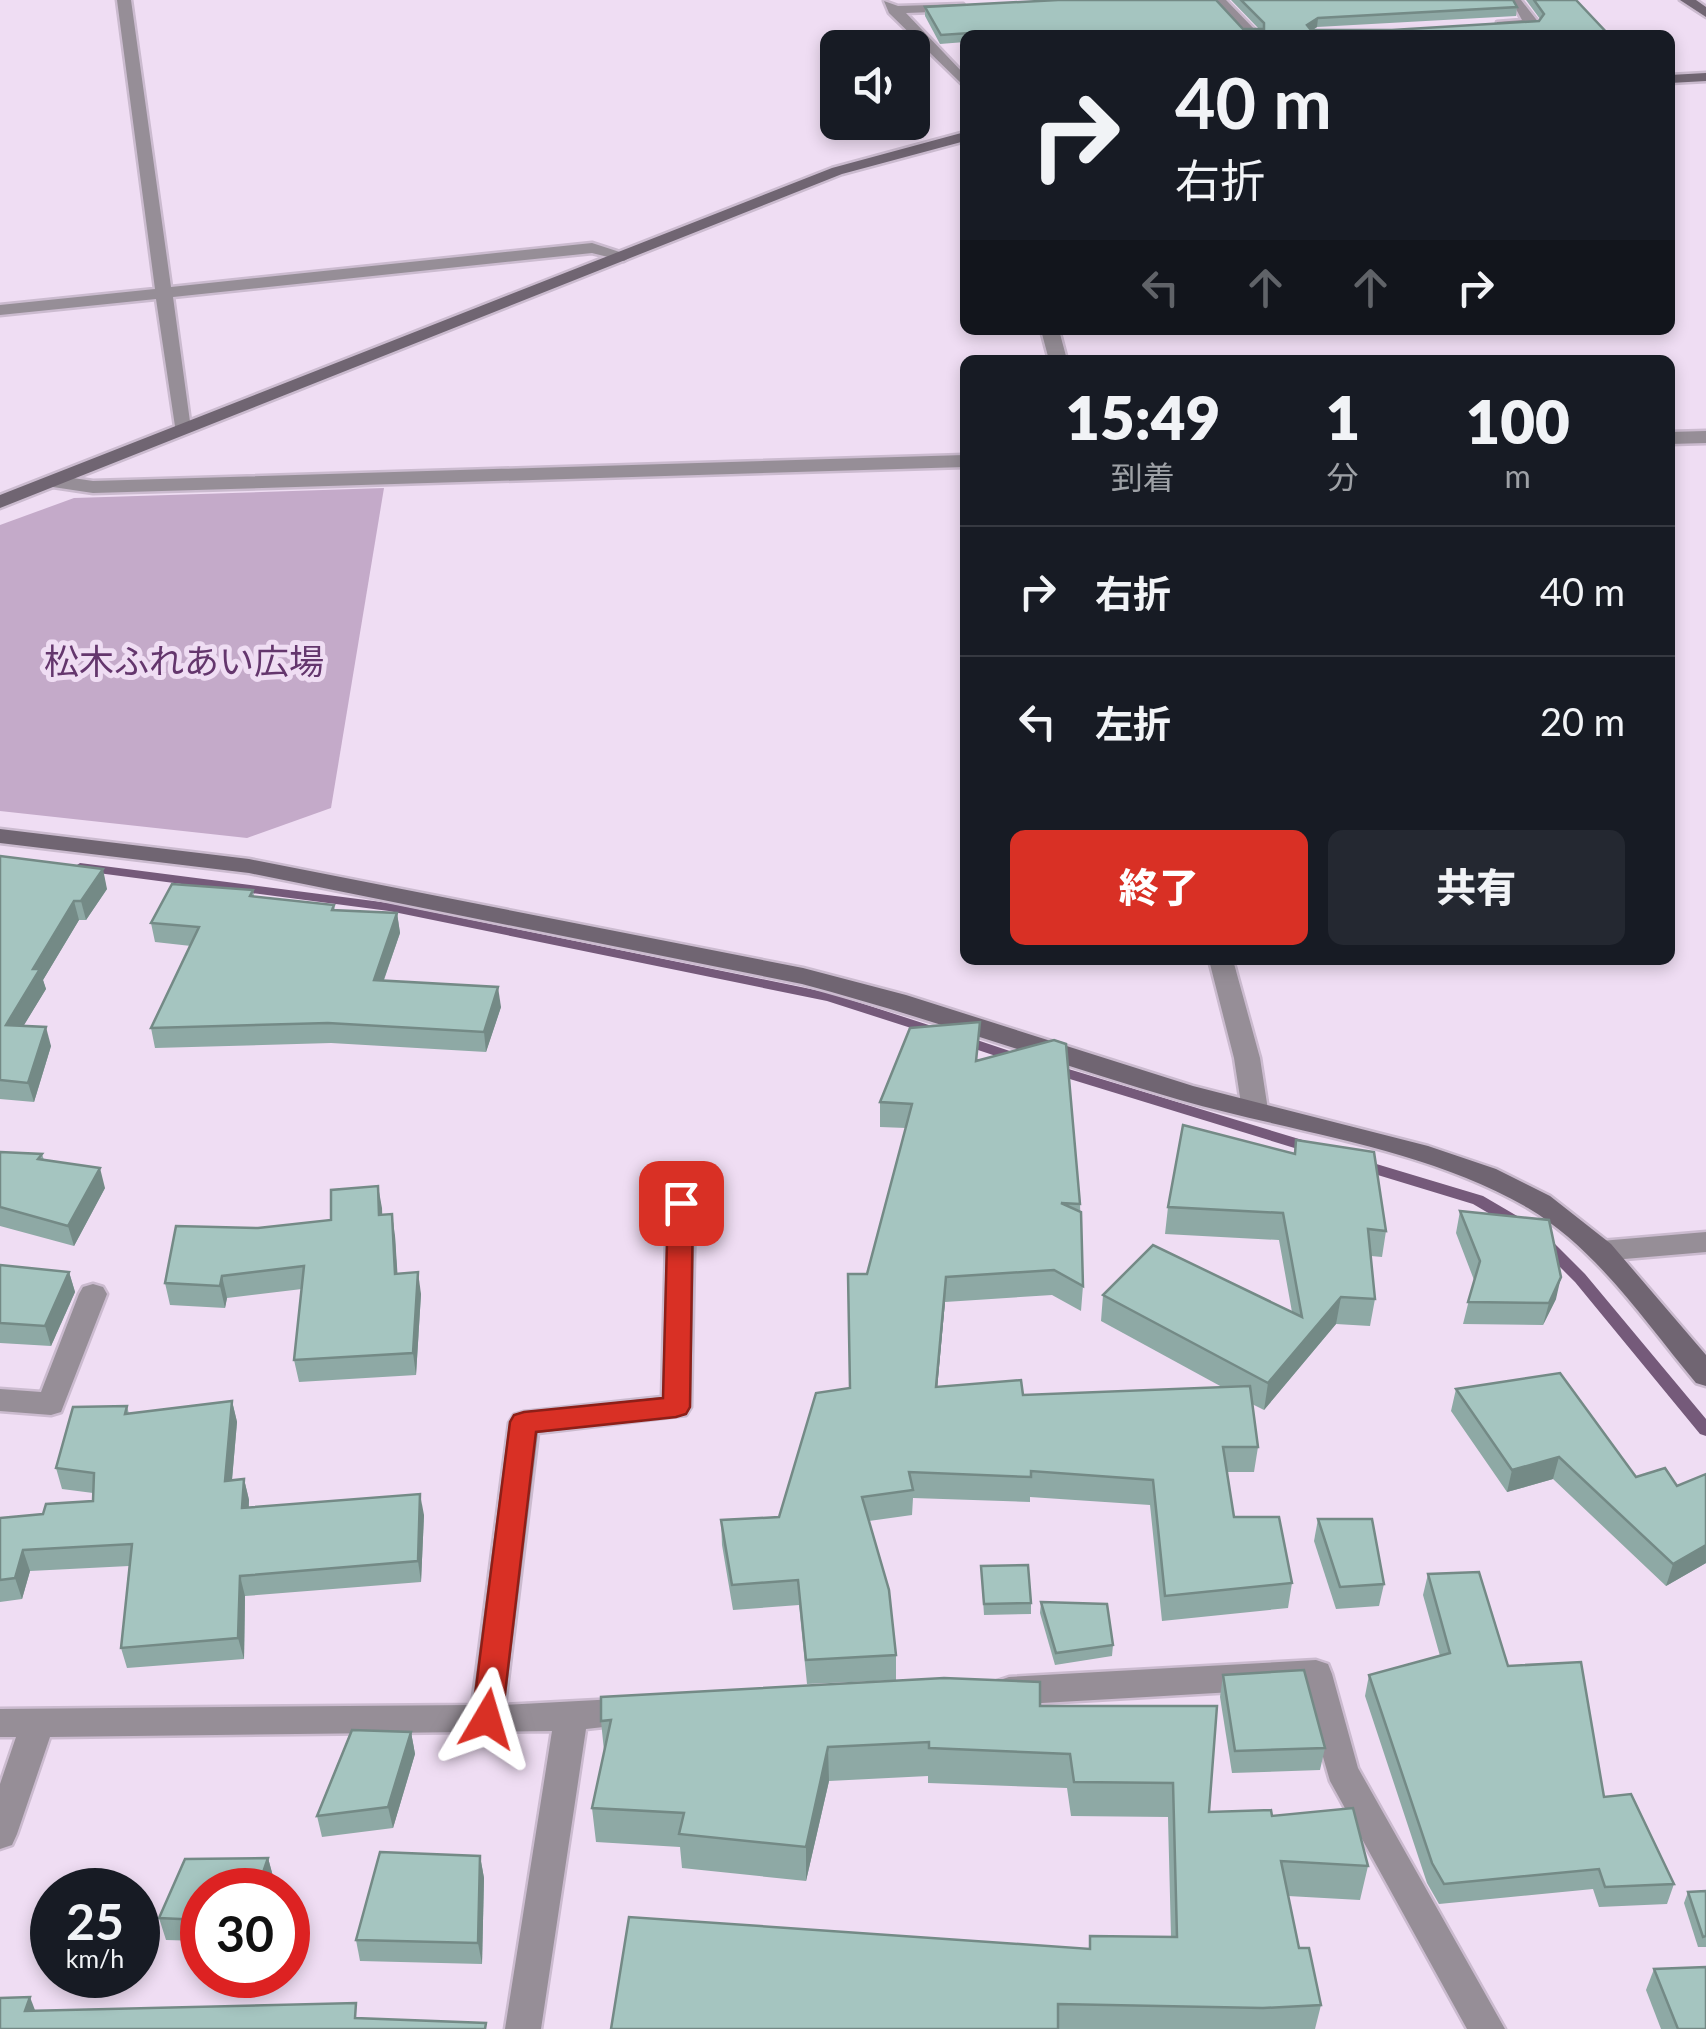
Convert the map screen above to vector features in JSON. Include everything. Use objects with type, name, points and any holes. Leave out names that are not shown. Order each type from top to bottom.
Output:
[{"type":"street","points":[[124,0],[182,429]]},
{"type":"street","points":[[1218,0],[1249,30]]},
{"type":"street","points":[[1687,0],[1706,13]]},
{"type":"street","points":[[1492,25],[1532,23],[1516,2]]},
{"type":"street","points":[[890,5],[968,6]]},
{"type":"street","points":[[890,5],[960,78]]},
{"type":"street","points":[[940,58],[960,56]]},
{"type":"street","points":[[1675,78],[1706,76]]},
{"type":"street","points":[[0,502],[837,172],[960,137]]},
{"type":"street","points":[[0,310],[592,248],[624,256]]},
{"type":"street","points":[[1675,438],[1706,437]]},
{"type":"street","points":[[53,481],[93,486],[960,460]]},
{"type":"street","points":[[0,836],[248,866],[803,976],[897,1001],[1187,1094],[1419,1152],[1487,1176],[1540,1203],[1601,1251],[1706,1375]]},
{"type":"street","points":[[1221,965],[1247,1058],[1255,1110]]},
{"type":"street","points":[[487,1719],[524,1422],[676,1407],[681,1203]]},
{"type":"street","points":[[1601,1251],[1706,1242]]},
{"type":"street","points":[[0,1400],[51,1404],[93,1294]]},
{"type":"street","points":[[983,1692],[1316,1674],[1342,1772],[1486,2029]]},
{"type":"street","points":[[0,1723],[487,1719],[669,1710]]},
{"type":"street","points":[[523,2029],[571,1716]]},
{"type":"street","points":[[0,1834],[38,1722]]},
{"type":"green space","name":"松木ふれあい広場","points":[[384,488],[331,808],[247,838],[0,811],[0,525],[74,498]]},
{"type":"building","points":[[1058,0],[1216,0],[1243,29],[1264,29],[1264,23],[1241,0],[1513,0],[1517,7],[1318,18],[1307,25],[1311,30],[960,30],[960,34],[941,35],[925,7]]},
{"type":"building","points":[[1534,0],[1576,0],[1604,30],[1392,30],[1539,21],[1544,14]]},
{"type":"building","points":[[0,856],[103,869],[81,901],[74,901],[33,969],[40,969],[6,1025],[46,1027],[28,1083],[0,1080]]},
{"type":"building","points":[[172,884],[253,890],[250,896],[334,905],[332,910],[397,913],[374,980],[498,987],[484,1032],[328,1023],[151,1028],[199,927],[151,923]]},
{"type":"building","points":[[980,1022],[976,1061],[1054,1040],[1066,1044],[1080,1204],[1061,1203],[1081,1212],[1083,1286],[1054,1270],[946,1277],[936,1387],[1021,1380],[1023,1395],[1250,1386],[1258,1447],[1223,1447],[1234,1517],[1279,1517],[1292,1583],[1165,1596],[1153,1480],[1031,1471],[1031,1477],[909,1472],[913,1490],[862,1497],[889,1590],[896,1655],[806,1660],[798,1580],[732,1585],[721,1520],[779,1517],[816,1393],[850,1388],[848,1274],[867,1274],[912,1104],[880,1102],[910,1028]]},
{"type":"building","points":[[1183,1125],[1295,1154],[1296,1140],[1374,1152],[1386,1231],[1368,1229],[1375,1299],[1341,1297],[1268,1383],[1103,1295],[1153,1245],[1302,1317],[1283,1213],[1168,1207]]},
{"type":"building","points":[[0,1152],[42,1154],[38,1159],[100,1168],[68,1226],[0,1207]]},
{"type":"building","points":[[378,1186],[379,1215],[392,1214],[395,1274],[418,1272],[413,1353],[294,1360],[304,1266],[222,1276],[220,1286],[165,1283],[176,1226],[258,1228],[331,1220],[331,1190]]},
{"type":"building","points":[[1460,1211],[1549,1220],[1561,1277],[1549,1303],[1468,1302],[1480,1261]]},
{"type":"building","points":[[0,1265],[69,1272],[45,1326],[0,1323]]},
{"type":"building","points":[[1560,1373],[1636,1477],[1665,1468],[1677,1486],[1706,1474],[1706,1545],[1673,1564],[1559,1457],[1512,1470],[1456,1389]]},
{"type":"building","points":[[232,1401],[225,1481],[244,1479],[242,1508],[420,1494],[418,1561],[240,1576],[238,1638],[121,1648],[132,1544],[23,1550],[15,1578],[0,1580],[0,1518],[43,1514],[46,1504],[93,1501],[94,1473],[56,1468],[73,1407],[127,1406],[125,1414]]},
{"type":"building","points":[[1318,1519],[1372,1519],[1384,1584],[1340,1587]]},
{"type":"building","points":[[1028,1565],[1031,1603],[984,1604],[981,1566]]},
{"type":"building","points":[[1479,1572],[1508,1666],[1581,1662],[1604,1797],[1631,1794],[1674,1884],[1605,1887],[1599,1869],[1444,1884],[1432,1863],[1369,1675],[1450,1653],[1428,1574]]},
{"type":"building","points":[[1041,1602],[1107,1604],[1113,1645],[1056,1653]]},
{"type":"building","points":[[1304,1670],[1325,1748],[1235,1751],[1223,1675]]},
{"type":"building","points":[[944,1678],[1040,1682],[1040,1706],[1217,1706],[1209,1812],[1271,1810],[1272,1816],[1353,1808],[1368,1866],[1281,1861],[1299,1948],[1309,1948],[1321,2005],[1263,2008],[1058,2004],[1058,2029],[611,2029],[629,1917],[1090,1949],[1090,1936],[1177,1937],[1173,1783],[1074,1782],[1070,1754],[929,1748],[929,1742],[828,1747],[806,1847],[679,1834],[684,1813],[592,1808],[611,1720],[601,1721],[601,1697]]},
{"type":"building","points":[[352,1730],[411,1732],[388,1807],[317,1816]]},
{"type":"building","points":[[380,1852],[480,1856],[478,1943],[356,1940]]},
{"type":"building","points":[[268,1858],[265,1868],[181,1868],[185,1859]]},
{"type":"building","points":[[180,1870],[180,1919],[160,1916]]},
{"type":"building","points":[[1706,1891],[1706,1936],[1703,1937],[1688,1892]]},
{"type":"building","points":[[1706,1967],[1706,2029],[1678,2029],[1654,1969]]},
{"type":"building","points":[[30,1997],[25,2011],[356,2003],[355,2018],[486,2023],[485,2029],[0,2029],[0,1998]]},
{"type":"waterway","points":[[80,867],[389,907],[830,997],[936,1032]]},
{"type":"waterway","points":[[962,1040],[1017,1058]]},
{"type":"waterway","points":[[1052,1069],[1314,1149]]},
{"type":"waterway","points":[[1363,1165],[1478,1200],[1519,1224]]},
{"type":"waterway","points":[[1545,1243],[1580,1278],[1706,1430]]},
{"type":"route","points":[[487,1719],[524,1422],[676,1407],[681,1203]]}]
